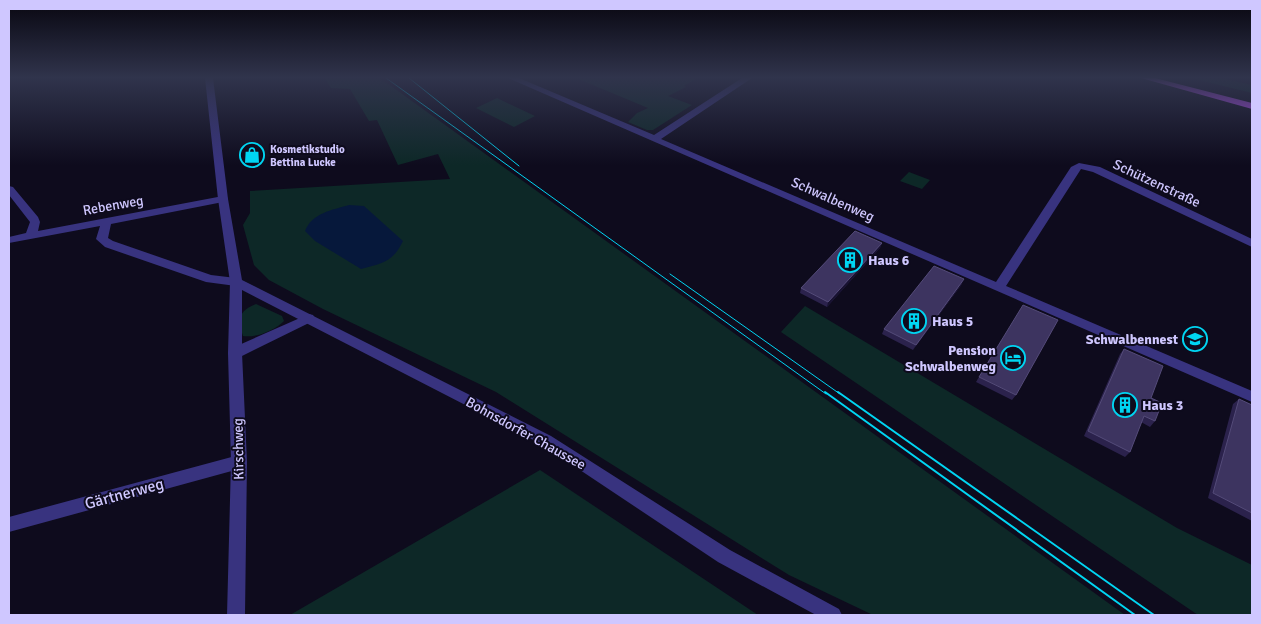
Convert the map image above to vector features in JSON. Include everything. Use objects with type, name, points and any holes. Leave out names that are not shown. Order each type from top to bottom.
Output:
[{"type":"street","name":"Kirschweg","points":[[212,107],[223,199],[236,282],[235,353],[238,462],[236,615]]},
{"type":"street","name":"Schwalbenweg","points":[[582,107],[1252,397]]},
{"type":"street","points":[[656,138],[703,107]]},
{"type":"street","name":"Schützenstraße","points":[[998,288],[1075,169],[1079,166],[1088,166],[1252,243]]},
{"type":"street","points":[[9,188],[33,217],[35,222],[31,236]]},
{"type":"street","name":"Rebenweg","points":[[9,240],[223,199]]},
{"type":"street","points":[[106,222],[102,239],[109,244],[210,279],[236,282]]},
{"type":"street","name":"Bohnsdorfer Chaussee","points":[[236,282],[546,440],[724,556],[833,615]]},
{"type":"street","points":[[235,353],[309,318]]},
{"type":"street","name":"Gärtnerweg","points":[[9,525],[238,462]]},
{"type":"green space","points":[[361,107],[420,107],[1125,615],[873,615],[789,575],[496,392],[323,309],[269,280],[254,265],[243,225],[250,213],[250,191],[450,179],[438,154],[398,165],[377,120],[369,121]]},
{"type":"green space","points":[[516,107],[535,116],[514,127],[476,108]]},
{"type":"green space","points":[[646,107],[689,107],[653,130],[647,130],[628,122],[637,113],[648,108]]},
{"type":"green space","points":[[909,172],[930,180],[922,189],[900,181]]},
{"type":"green space","points":[[256,304],[282,316],[284,321],[265,333],[243,336],[240,324],[241,316],[246,309]]},
{"type":"green space","points":[[805,306],[1177,528],[1252,565],[1252,615],[1198,615],[781,332]]},
{"type":"green space","points":[[540,470],[758,615],[290,615]]},
{"type":"water","points":[[349,205],[364,206],[403,241],[391,258],[361,269],[315,241],[305,231],[312,220],[318,216]]},
{"type":"building","name":"Haus 6","points":[[855,231],[882,243],[828,302],[801,288]]},
{"type":"building","name":"Haus 5","points":[[934,266],[964,279],[916,345],[884,329]]},
{"type":"building","points":[[1023,305],[1058,320],[1016,395],[979,377]]},
{"type":"building","name":"Haus 3","points":[[1124,349],[1163,366],[1151,398],[1162,403],[1155,421],[1144,416],[1130,452],[1088,431]]},
{"type":"building","points":[[1239,399],[1252,405],[1252,513],[1213,493]]},
{"type":"tram line","points":[[427,107],[826,394]]},
{"type":"tram line","points":[[445,107],[519,166]]},
{"type":"tram line","points":[[670,274],[840,394]]},
{"type":"tram line","points":[[825,392],[1135,615]]},
{"type":"tram line","points":[[838,392],[1154,615]]},
{"type":"place","name":"Kosmetikstudio Bettina Lucke","points":[[252,155]]},
{"type":"place","name":"Haus 6","points":[[850,260]]},
{"type":"place","name":"Haus 5","points":[[914,321]]},
{"type":"place","name":"Schwalbennest","points":[[1195,339]]},
{"type":"place","name":"Pension Schwalbenweg","points":[[1013,358]]},
{"type":"place","name":"Haus 3","points":[[1125,405]]}]
